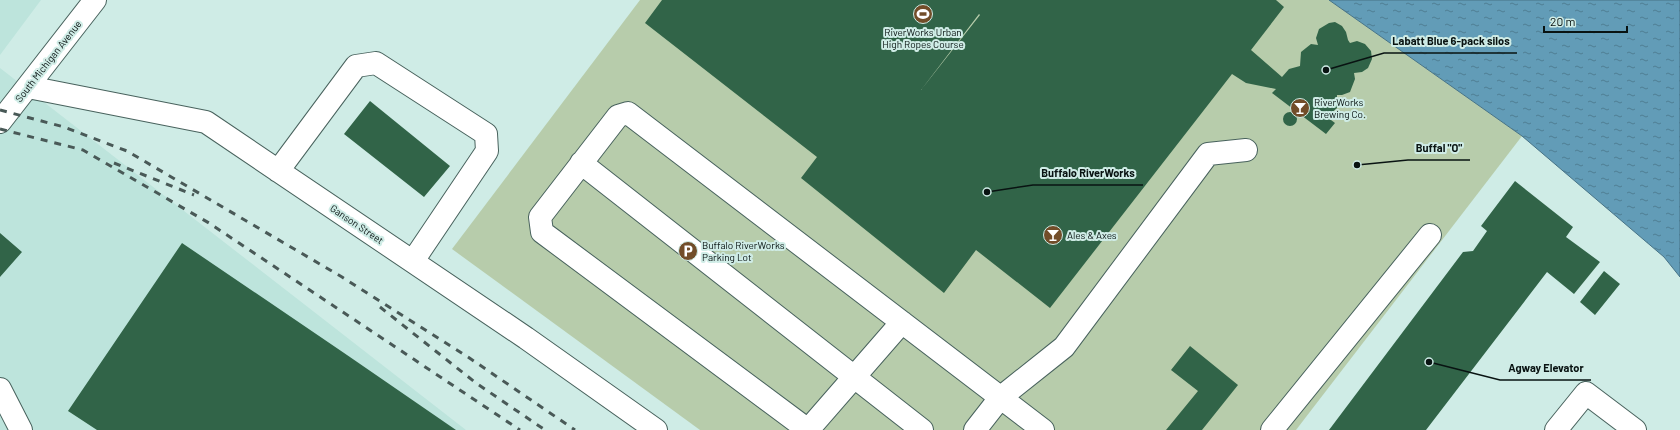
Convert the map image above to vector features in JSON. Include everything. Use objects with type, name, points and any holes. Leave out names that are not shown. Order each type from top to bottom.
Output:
[{"type":"street","name":"South Michigan Avenue","points":[[0,122],[95,0]]},
{"type":"street","points":[[278,171],[356,66],[376,63],[486,134],[487,151],[413,261]]},
{"type":"street","name":"Ganson Street","points":[[28,87],[206,122],[526,338],[656,430]]},
{"type":"street","points":[[902,322],[808,430],[542,232],[540,217],[618,116],[628,113],[902,322],[1000,398],[1043,430]]},
{"type":"street","points":[[975,430],[1000,398],[1064,347],[1208,154],[1246,150]]},
{"type":"street","points":[[581,164],[922,430]]},
{"type":"street","points":[[1272,430],[1430,235]]},
{"type":"street","points":[[0,388],[21,430]]},
{"type":"street","points":[[1556,430],[1586,393],[1635,430]]},
{"type":"shaded area","points":[[0,0],[41,0],[0,55]]},
{"type":"shaded area","points":[[640,0],[1329,0],[1522,136],[1296,430],[700,430],[452,249]]},
{"type":"shaded area","points":[[0,68],[466,430],[0,430]]},
{"type":"water","points":[[1329,0],[1680,0],[1680,277],[1664,257],[1522,136]]},
{"type":"building","points":[[662,0],[1276,0],[1284,7],[1251,50],[1282,77],[1289,69],[1300,66],[1301,52],[1311,44],[1318,45],[1316,38],[1319,29],[1329,23],[1335,22],[1342,26],[1350,43],[1357,41],[1365,44],[1371,51],[1372,59],[1368,68],[1362,72],[1354,73],[1355,79],[1350,92],[1337,95],[1337,108],[1327,117],[1335,123],[1326,134],[1272,93],[1276,89],[1246,83],[1232,74],[1050,308],[976,250],[944,293],[801,178],[817,157],[645,23]],"holes":[[[979,14],[980,15],[921,90]]]},
{"type":"building","points":[[370,101],[450,166],[424,197],[344,134]]},
{"type":"building","points":[[1290,112],[1295,114],[1297,119],[1295,124],[1290,126],[1285,124],[1283,119],[1285,114]]},
{"type":"building","points":[[1515,181],[1573,227],[1566,237],[1600,262],[1574,294],[1547,272],[1426,430],[1329,430],[1463,252],[1473,251],[1487,231],[1481,226]]},
{"type":"building","points":[[0,233],[22,252],[0,277]]},
{"type":"building","points":[[182,243],[456,430],[97,430],[68,411]]},
{"type":"building","points":[[1604,271],[1620,284],[1595,315],[1580,302]]},
{"type":"building","points":[[1190,346],[1238,385],[1202,430],[1166,430],[1198,391],[1171,370]]},
{"type":"railway","points":[[0,110],[64,127],[127,151],[342,277],[468,357],[575,430]]},
{"type":"railway","points":[[0,129],[83,150],[209,223],[520,430]]},
{"type":"railway","points":[[114,163],[194,195]]},
{"type":"railway","points":[[380,307],[476,383],[545,430]]},
{"type":"place","name":"RiverWorks Urban High Ropes Course","points":[[923,14]]},
{"type":"place","name":"Labatt Blue 6-pack silos","points":[[1326,70]]},
{"type":"place","name":"RiverWorks Brewing Co.","points":[[1300,108]]},
{"type":"place","name":"Buffal \"O\"","points":[[1357,165]]},
{"type":"place","name":"Buffalo RiverWorks","points":[[987,192]]},
{"type":"place","name":"Ales & Axes","points":[[1053,235]]},
{"type":"place","name":"Buffalo RiverWorks Parking Lot","points":[[688,251]]},
{"type":"place","name":"Agway Elevator","points":[[1429,362]]}]
